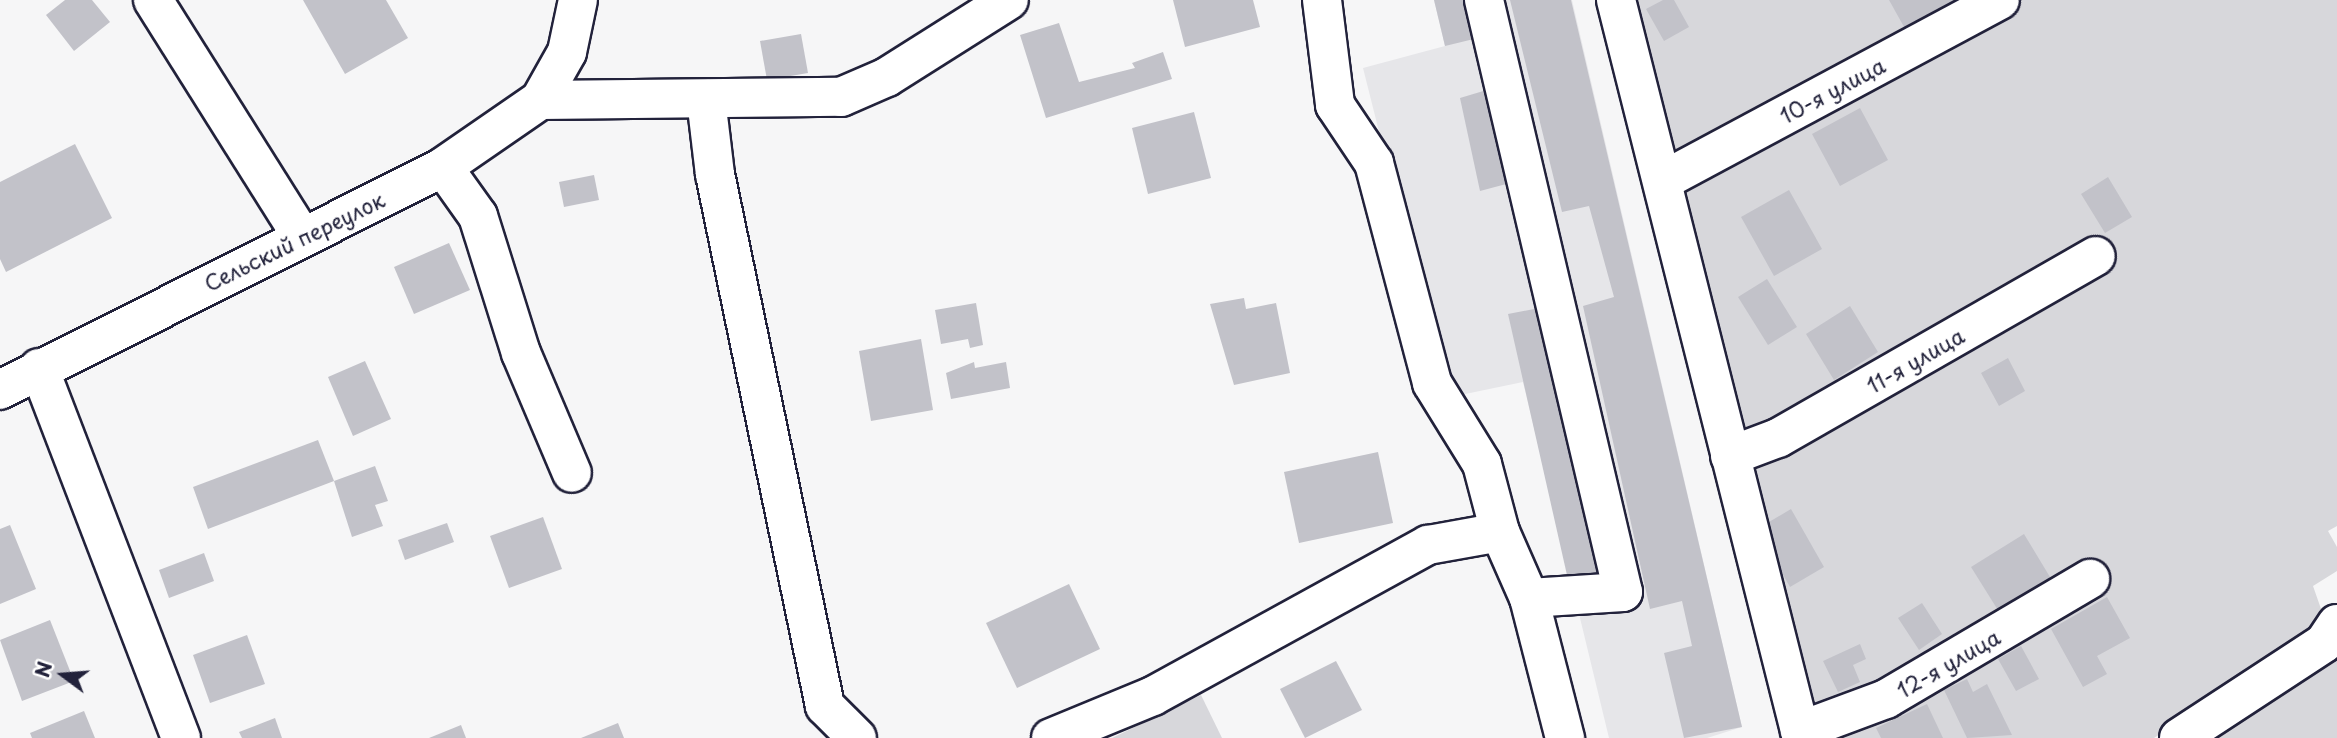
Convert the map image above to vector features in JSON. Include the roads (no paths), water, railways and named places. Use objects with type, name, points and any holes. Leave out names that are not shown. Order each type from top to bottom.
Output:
[{"type":"street","points":[[153,0],[302,237]]},
{"type":"street","points":[[578,0],[566,52],[540,100],[841,97],[887,77],[1009,0]]},
{"type":"street","points":[[1322,0],[1335,105],[1374,163],[1432,383],[1482,464],[1500,532],[1529,598],[1565,738]]},
{"type":"street","points":[[1484,0],[1623,592],[1529,598]]},
{"type":"street","points":[[1616,0],[1664,180],[1730,456]]},
{"type":"street","name":"10-я улица","points":[[1664,180],[2000,0]]},
{"type":"street","points":[[706,99],[715,174],[825,706],[857,738]]},
{"type":"street","name":"Сельский переулок","points":[[0,390],[39,368],[443,167],[540,100]]},
{"type":"street","points":[[443,167],[478,216],[522,353],[572,474]]},
{"type":"street","name":"11-я улица","points":[[1730,456],[1778,438],[2096,256]]},
{"type":"street","points":[[39,368],[181,738]]},
{"type":"street","name":"12-я улица","points":[[1730,456],[1800,731],[1886,699],[2090,579]]},
{"type":"street","points":[[1051,738],[1153,696],[1428,545],[1500,532]]},
{"type":"street","points":[[2179,738],[2324,643],[2337,624]]}]
